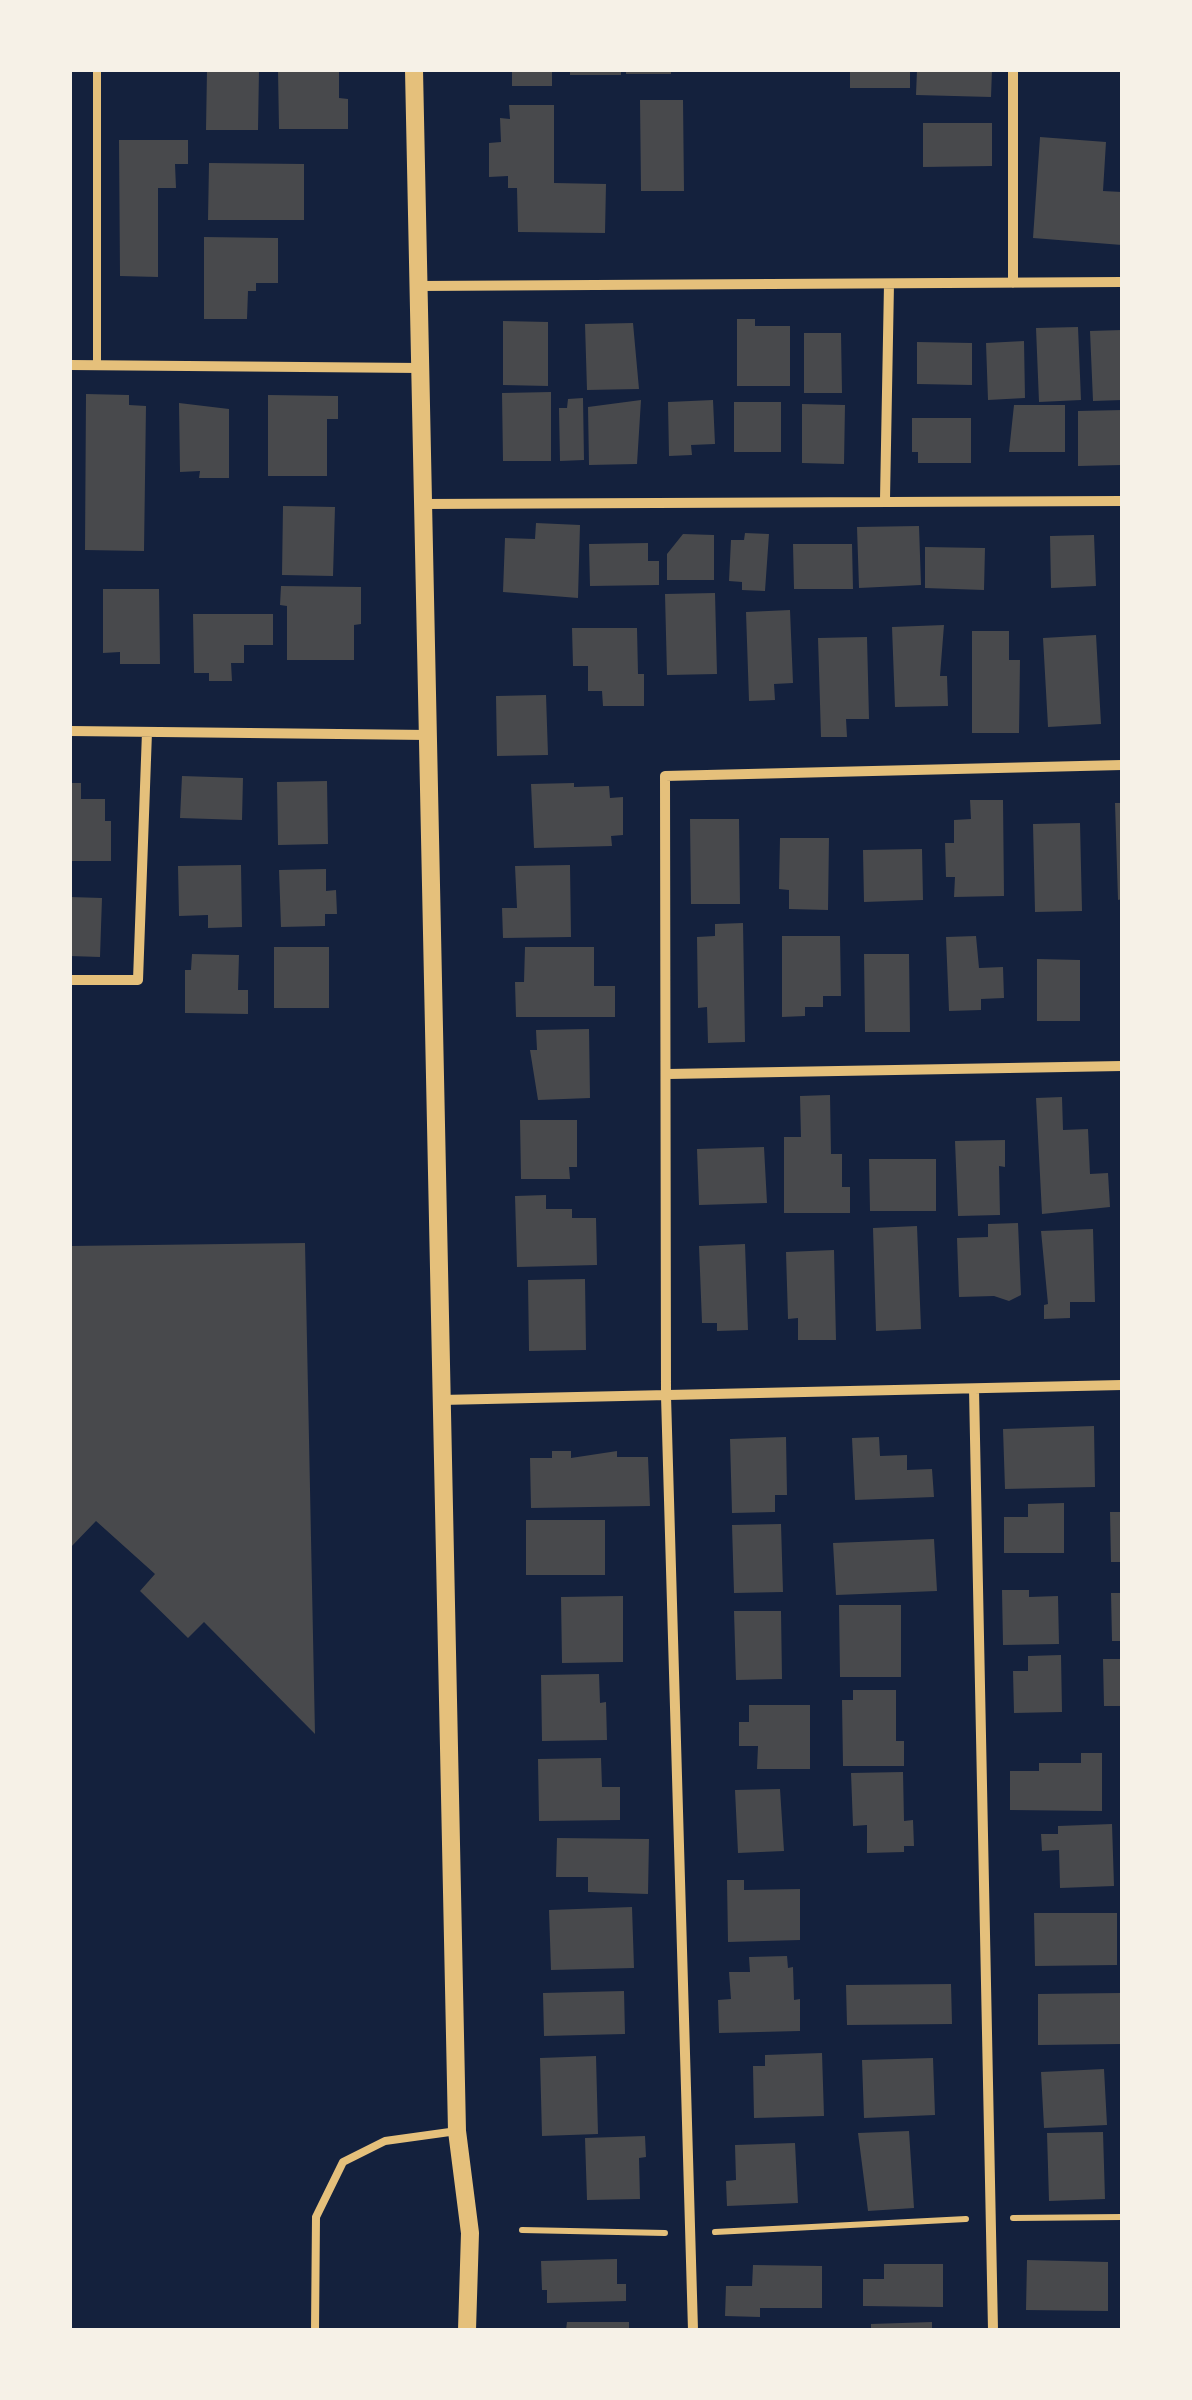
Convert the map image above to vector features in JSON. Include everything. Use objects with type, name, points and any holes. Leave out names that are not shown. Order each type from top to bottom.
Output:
[{"type":"street","points":[[414,70],[456,2130],[470,2233],[467,2330]]},
{"type":"street","points":[[1014,70],[1014,283]]},
{"type":"street","points":[[419,286],[1122,282]]},
{"type":"street","points":[[885,499],[889,284]]},
{"type":"street","points":[[70,365],[420,368]]},
{"type":"street","points":[[423,504],[1122,500]]},
{"type":"street","points":[[70,731],[428,735]]},
{"type":"street","points":[[70,980],[138,980],[147,732]]},
{"type":"street","points":[[693,2330],[666,1396],[665,776],[1122,765]]},
{"type":"street","points":[[668,1074],[1122,1066]]},
{"type":"street","points":[[441,1400],[1122,1385]]},
{"type":"street","points":[[974,1388],[993,2330]]},
{"type":"lane","points":[[96,70],[97,366]]},
{"type":"lane","points":[[315,2330],[316,2217],[343,2162],[384,2141],[456,2130]]},
{"type":"path","points":[[716,2232],[991,2218],[1122,2217]]},
{"type":"path","points":[[522,2230],[670,2233]]},
{"type":"building","points":[[207,70],[259,70],[258,130],[206,130]]},
{"type":"building","points":[[278,70],[339,70],[339,98],[348,99],[348,129],[279,129]]},
{"type":"building","points":[[512,70],[552,70],[552,86],[512,86]]},
{"type":"building","points":[[570,70],[621,70],[621,75],[570,75]]},
{"type":"building","points":[[626,70],[671,70],[671,74],[626,74]]},
{"type":"building","points":[[850,70],[910,70],[910,88],[850,88]]},
{"type":"building","points":[[917,70],[992,70],[991,97],[916,95]]},
{"type":"building","points":[[640,100],[683,100],[684,191],[641,191]]},
{"type":"building","points":[[509,105],[554,105],[554,183],[606,184],[605,233],[518,232],[517,188],[508,188],[508,176],[489,177],[489,143],[501,142],[500,118],[510,119]]},
{"type":"building","points":[[923,123],[992,123],[992,166],[923,167]]},
{"type":"building","points":[[1040,137],[1106,142],[1103,191],[1122,192],[1122,245],[1033,238]]},
{"type":"building","points":[[119,140],[188,140],[188,164],[175,164],[176,188],[158,188],[158,277],[120,276]]},
{"type":"building","points":[[209,163],[304,164],[304,220],[208,220]]},
{"type":"building","points":[[204,237],[278,238],[278,283],[256,283],[256,291],[248,291],[247,319],[204,319]]},
{"type":"building","points":[[737,319],[755,319],[755,326],[790,326],[790,386],[737,386]]},
{"type":"building","points":[[503,321],[548,322],[548,386],[503,385]]},
{"type":"building","points":[[633,323],[639,389],[587,390],[585,324]]},
{"type":"building","points":[[1078,327],[1081,400],[1039,402],[1036,328]]},
{"type":"building","points":[[1122,330],[1122,400],[1093,401],[1090,331]]},
{"type":"building","points":[[804,333],[841,333],[842,393],[804,393]]},
{"type":"building","points":[[1024,341],[1025,398],[988,400],[986,343]]},
{"type":"building","points":[[917,342],[972,343],[972,385],[917,384]]},
{"type":"building","points":[[551,392],[551,461],[503,461],[502,393]]},
{"type":"building","points":[[86,394],[129,395],[129,405],[146,406],[144,551],[85,550]]},
{"type":"building","points":[[268,395],[338,396],[338,419],[327,419],[327,476],[268,476]]},
{"type":"building","points":[[583,398],[584,460],[560,461],[559,408],[567,408],[568,399]]},
{"type":"building","points":[[641,400],[637,464],[589,465],[588,407]]},
{"type":"building","points":[[713,400],[715,444],[691,445],[692,455],[669,456],[668,402]]},
{"type":"building","points":[[734,402],[781,402],[781,452],[734,452]]},
{"type":"building","points":[[179,403],[229,409],[229,478],[199,478],[200,471],[180,472]]},
{"type":"building","points":[[802,404],[845,405],[844,464],[802,463]]},
{"type":"building","points":[[1014,405],[1065,405],[1065,452],[1009,452]]},
{"type":"building","points":[[1122,410],[1122,465],[1078,466],[1078,411]]},
{"type":"building","points":[[912,418],[971,418],[971,463],[918,463],[918,452],[912,452]]},
{"type":"building","points":[[283,506],[335,507],[333,576],[282,575]]},
{"type":"building","points":[[536,523],[580,525],[578,598],[503,592],[505,538],[535,539]]},
{"type":"building","points":[[919,526],[921,585],[859,588],[857,527]]},
{"type":"building","points":[[745,533],[769,534],[765,591],[742,590],[742,582],[729,581],[731,540],[744,540]]},
{"type":"building","points":[[683,534],[714,535],[714,580],[667,580],[667,554]]},
{"type":"building","points":[[1094,535],[1096,586],[1051,588],[1050,536]]},
{"type":"building","points":[[648,543],[648,561],[659,561],[659,585],[590,586],[589,544]]},
{"type":"building","points":[[793,544],[852,544],[853,589],[794,589]]},
{"type":"building","points":[[925,547],[985,548],[984,590],[925,588]]},
{"type":"building","points":[[281,586],[361,587],[361,624],[354,625],[354,660],[287,660],[287,606],[280,605]]},
{"type":"building","points":[[103,589],[159,589],[160,664],[120,664],[120,652],[103,653]]},
{"type":"building","points":[[715,593],[717,674],[667,675],[665,594]]},
{"type":"building","points":[[790,610],[793,683],[774,684],[775,700],[749,701],[746,612]]},
{"type":"building","points":[[193,614],[273,614],[273,645],[244,645],[244,663],[231,663],[232,681],[209,681],[209,673],[194,673]]},
{"type":"building","points":[[944,625],[940,676],[947,676],[948,706],[895,707],[892,627]]},
{"type":"building","points":[[572,628],[637,628],[638,674],[644,674],[644,706],[603,706],[602,691],[588,691],[588,666],[573,666]]},
{"type":"building","points":[[972,631],[1009,631],[1009,660],[1020,660],[1019,733],[972,733]]},
{"type":"building","points":[[1096,635],[1101,724],[1048,727],[1043,638]]},
{"type":"building","points":[[867,637],[869,719],[846,719],[847,737],[821,737],[818,638]]},
{"type":"building","points":[[546,695],[548,755],[497,756],[496,696]]},
{"type":"building","points":[[182,776],[243,778],[242,820],[180,818]]},
{"type":"building","points":[[327,781],[328,844],[278,845],[277,782]]},
{"type":"building","points":[[70,783],[81,783],[81,799],[105,799],[105,821],[111,821],[111,861],[70,861]]},
{"type":"building","points":[[574,783],[574,787],[609,786],[610,798],[623,797],[623,835],[611,836],[612,846],[534,848],[531,784]]},
{"type":"building","points":[[970,800],[1003,800],[1004,896],[954,897],[955,877],[946,877],[945,843],[954,843],[954,820],[971,819]]},
{"type":"building","points":[[1115,803],[1122,803],[1122,899],[1118,900]]},
{"type":"building","points":[[690,819],[739,819],[740,904],[691,904]]},
{"type":"building","points":[[1080,823],[1082,911],[1035,912],[1033,824]]},
{"type":"building","points":[[780,838],[829,838],[828,910],[789,909],[789,890],[779,889]]},
{"type":"building","points":[[922,849],[923,900],[864,902],[863,850]]},
{"type":"building","points":[[241,865],[242,927],[208,928],[208,915],[179,916],[178,866]]},
{"type":"building","points":[[570,865],[571,937],[503,938],[502,908],[517,908],[515,866]]},
{"type":"building","points":[[326,869],[326,891],[336,890],[337,914],[325,914],[325,926],[281,927],[279,870]]},
{"type":"building","points":[[70,897],[102,898],[100,957],[70,956]]},
{"type":"building","points":[[743,923],[745,1042],[708,1043],[707,1007],[698,1008],[697,937],[715,936],[715,924]]},
{"type":"building","points":[[782,936],[840,936],[841,996],[823,996],[823,1007],[805,1007],[805,1016],[782,1017]]},
{"type":"building","points":[[976,936],[979,968],[1003,967],[1004,998],[981,999],[981,1010],[949,1011],[946,937]]},
{"type":"building","points":[[274,947],[329,947],[329,1008],[274,1008]]},
{"type":"building","points":[[525,947],[594,947],[594,986],[615,986],[615,1017],[516,1017],[515,982],[524,982]]},
{"type":"building","points":[[192,954],[239,955],[238,990],[248,990],[248,1014],[185,1013],[185,970],[191,970]]},
{"type":"building","points":[[864,954],[909,954],[910,1032],[865,1032]]},
{"type":"building","points":[[1037,959],[1080,960],[1080,1021],[1037,1021]]},
{"type":"building","points":[[589,1029],[590,1098],[538,1100],[530,1050],[537,1050],[536,1030]]},
{"type":"building","points":[[830,1095],[831,1154],[842,1154],[842,1187],[850,1187],[850,1213],[784,1213],[784,1137],[801,1137],[800,1096]]},
{"type":"building","points":[[1062,1097],[1063,1130],[1088,1129],[1090,1174],[1108,1173],[1110,1207],[1042,1214],[1036,1098]]},
{"type":"building","points":[[520,1120],[577,1120],[577,1167],[569,1167],[570,1179],[521,1179]]},
{"type":"building","points":[[1005,1140],[1005,1167],[999,1166],[1000,1215],[958,1216],[955,1141]]},
{"type":"building","points":[[764,1147],[767,1203],[699,1205],[697,1149]]},
{"type":"building","points":[[869,1159],[936,1159],[936,1211],[870,1211]]},
{"type":"building","points":[[546,1195],[546,1209],[572,1209],[572,1218],[596,1218],[597,1265],[517,1267],[515,1196]]},
{"type":"building","points":[[1018,1223],[1021,1295],[1009,1301],[994,1296],[959,1297],[957,1238],[988,1237],[988,1224]]},
{"type":"building","points":[[917,1226],[921,1329],[876,1331],[873,1228]]},
{"type":"building","points":[[1093,1229],[1095,1302],[1070,1302],[1070,1318],[1044,1319],[1044,1305],[1048,1304],[1041,1231]]},
{"type":"building","points":[[305,1243],[315,1734],[204,1622],[188,1638],[140,1591],[155,1574],[96,1521],[70,1548],[70,1246]]},
{"type":"building","points":[[745,1244],[748,1330],[717,1331],[717,1323],[702,1323],[699,1246]]},
{"type":"building","points":[[834,1250],[836,1340],[798,1340],[798,1318],[788,1319],[786,1252]]},
{"type":"building","points":[[585,1279],[586,1350],[529,1351],[528,1280]]},
{"type":"building","points":[[1094,1426],[1095,1487],[1005,1489],[1003,1429]]},
{"type":"building","points":[[786,1437],[787,1495],[775,1495],[775,1512],[732,1513],[730,1439]]},
{"type":"building","points":[[879,1437],[880,1456],[907,1455],[907,1470],[932,1469],[934,1497],[855,1500],[852,1438]]},
{"type":"building","points":[[552,1451],[571,1451],[571,1458],[617,1451],[617,1457],[648,1457],[650,1506],[531,1508],[530,1458],[552,1458]]},
{"type":"building","points":[[1064,1503],[1064,1553],[1004,1553],[1004,1517],[1028,1517],[1028,1504]]},
{"type":"building","points":[[1110,1512],[1122,1512],[1122,1562],[1111,1562]]},
{"type":"building","points":[[526,1520],[605,1520],[605,1575],[526,1575]]},
{"type":"building","points":[[781,1524],[783,1592],[734,1593],[732,1525]]},
{"type":"building","points":[[934,1539],[937,1591],[836,1595],[833,1543]]},
{"type":"building","points":[[1002,1590],[1029,1590],[1029,1597],[1058,1596],[1059,1644],[1003,1645]]},
{"type":"building","points":[[1111,1593],[1122,1593],[1122,1641],[1112,1641]]},
{"type":"building","points":[[623,1596],[623,1662],[562,1663],[561,1597]]},
{"type":"building","points":[[839,1605],[901,1605],[901,1677],[840,1677]]},
{"type":"building","points":[[734,1611],[781,1611],[782,1679],[736,1680]]},
{"type":"building","points":[[1061,1655],[1062,1712],[1014,1713],[1013,1671],[1028,1671],[1028,1656]]},
{"type":"building","points":[[1103,1659],[1122,1659],[1122,1706],[1104,1706]]},
{"type":"building","points":[[599,1674],[600,1703],[606,1702],[607,1740],[542,1741],[541,1675]]},
{"type":"building","points":[[853,1690],[896,1690],[896,1741],[904,1741],[904,1766],[843,1766],[842,1700],[853,1700]]},
{"type":"building","points":[[749,1705],[810,1705],[810,1769],[757,1769],[758,1746],[739,1746],[739,1722],[749,1722]]},
{"type":"building","points":[[1081,1753],[1102,1753],[1102,1811],[1010,1810],[1010,1771],[1039,1771],[1039,1763],[1081,1763]]},
{"type":"building","points":[[601,1758],[602,1787],[620,1787],[620,1820],[539,1821],[538,1759]]},
{"type":"building","points":[[903,1772],[904,1821],[913,1820],[914,1846],[904,1846],[904,1852],[867,1853],[867,1825],[853,1826],[851,1773]]},
{"type":"building","points":[[780,1789],[784,1851],[738,1853],[735,1790]]},
{"type":"building","points":[[1112,1824],[1114,1886],[1060,1888],[1059,1850],[1042,1851],[1041,1834],[1058,1834],[1058,1826]]},
{"type":"building","points":[[557,1838],[649,1839],[648,1894],[588,1892],[588,1877],[556,1877]]},
{"type":"building","points":[[727,1880],[744,1880],[744,1890],[800,1889],[800,1940],[728,1942]]},
{"type":"building","points":[[632,1907],[634,1968],[551,1970],[549,1910]]},
{"type":"building","points":[[1034,1913],[1117,1913],[1117,1965],[1035,1966]]},
{"type":"building","points":[[787,1956],[788,1968],[793,1967],[794,2000],[800,1999],[800,2031],[719,2033],[718,2000],[731,1999],[729,1972],[750,1972],[749,1957]]},
{"type":"building","points":[[951,1984],[952,2024],[847,2025],[846,1985]]},
{"type":"building","points":[[624,1991],[625,2034],[544,2036],[543,1993]]},
{"type":"building","points":[[1122,1993],[1122,2044],[1038,2045],[1038,1994]]},
{"type":"building","points":[[822,2053],[824,2116],[754,2118],[753,2066],[765,2066],[765,2055]]},
{"type":"building","points":[[596,2056],[598,2134],[542,2136],[540,2058]]},
{"type":"building","points":[[933,2058],[935,2115],[864,2118],[862,2060]]},
{"type":"building","points":[[1104,2069],[1107,2125],[1044,2128],[1041,2072]]},
{"type":"building","points":[[909,2131],[914,2208],[868,2211],[858,2133]]},
{"type":"building","points":[[1103,2132],[1105,2199],[1049,2201],[1047,2133]]},
{"type":"building","points":[[645,2136],[646,2157],[639,2158],[640,2199],[587,2200],[585,2138]]},
{"type":"building","points":[[795,2143],[798,2203],[727,2206],[726,2181],[736,2180],[735,2145]]},
{"type":"building","points":[[617,2259],[617,2284],[626,2284],[626,2301],[547,2303],[547,2290],[542,2290],[541,2261]]},
{"type":"building","points":[[1027,2260],[1108,2262],[1108,2311],[1026,2310]]},
{"type":"building","points":[[884,2264],[943,2264],[943,2307],[863,2306],[863,2279],[884,2279]]},
{"type":"building","points":[[753,2265],[822,2266],[822,2308],[760,2308],[760,2317],[725,2316],[726,2286],[752,2286]]},
{"type":"building","points":[[567,2322],[629,2322],[629,2330],[566,2330]]},
{"type":"building","points":[[932,2322],[932,2330],[871,2330],[871,2324]]}]
